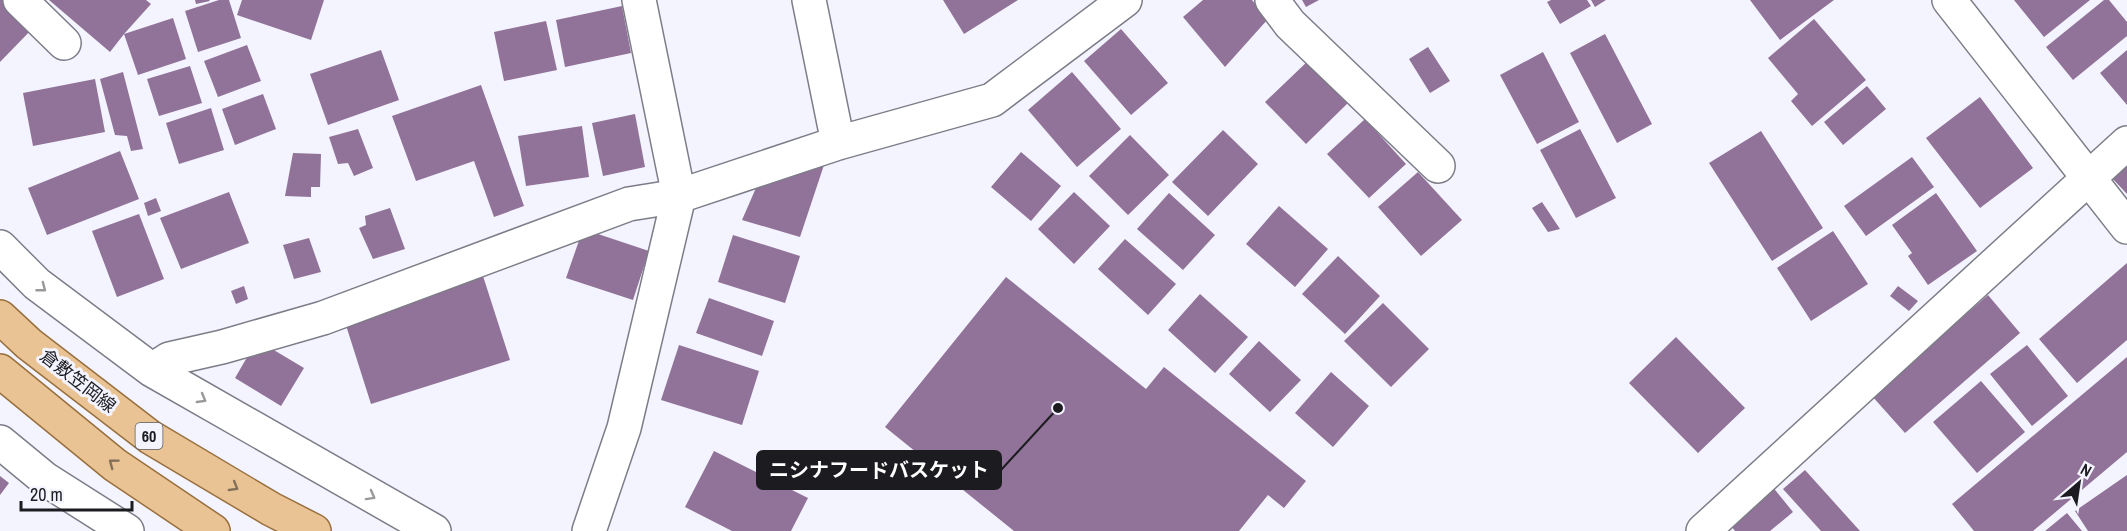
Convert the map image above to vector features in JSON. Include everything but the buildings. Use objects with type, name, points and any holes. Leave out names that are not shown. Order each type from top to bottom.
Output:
[{"type":"main road","name":"倉敷笠岡線","points":[[0,317],[29,344],[150,437],[271,509],[314,531]]},
{"type":"main road","name":"60","points":[[0,372],[115,465],[213,531]]},
{"type":"street","points":[[20,0],[63,44]]},
{"type":"street","points":[[589,531],[624,428],[679,196],[639,0]]},
{"type":"street","points":[[809,0],[838,143]]},
{"type":"street","points":[[152,370],[169,359],[222,347],[323,318],[629,204],[679,196],[838,143],[992,100],[1125,0]]},
{"type":"street","points":[[1272,0],[1290,24],[1438,166]]},
{"type":"street","points":[[1949,0],[2127,227]]},
{"type":"street","points":[[1703,531],[2127,143]]},
{"type":"street","points":[[0,247],[37,284],[152,370],[434,531]]},
{"type":"street","points":[[0,442],[45,479],[127,531]]},
{"type":"place","name":"ニシナフードバスケット","points":[[1058,408]]}]
